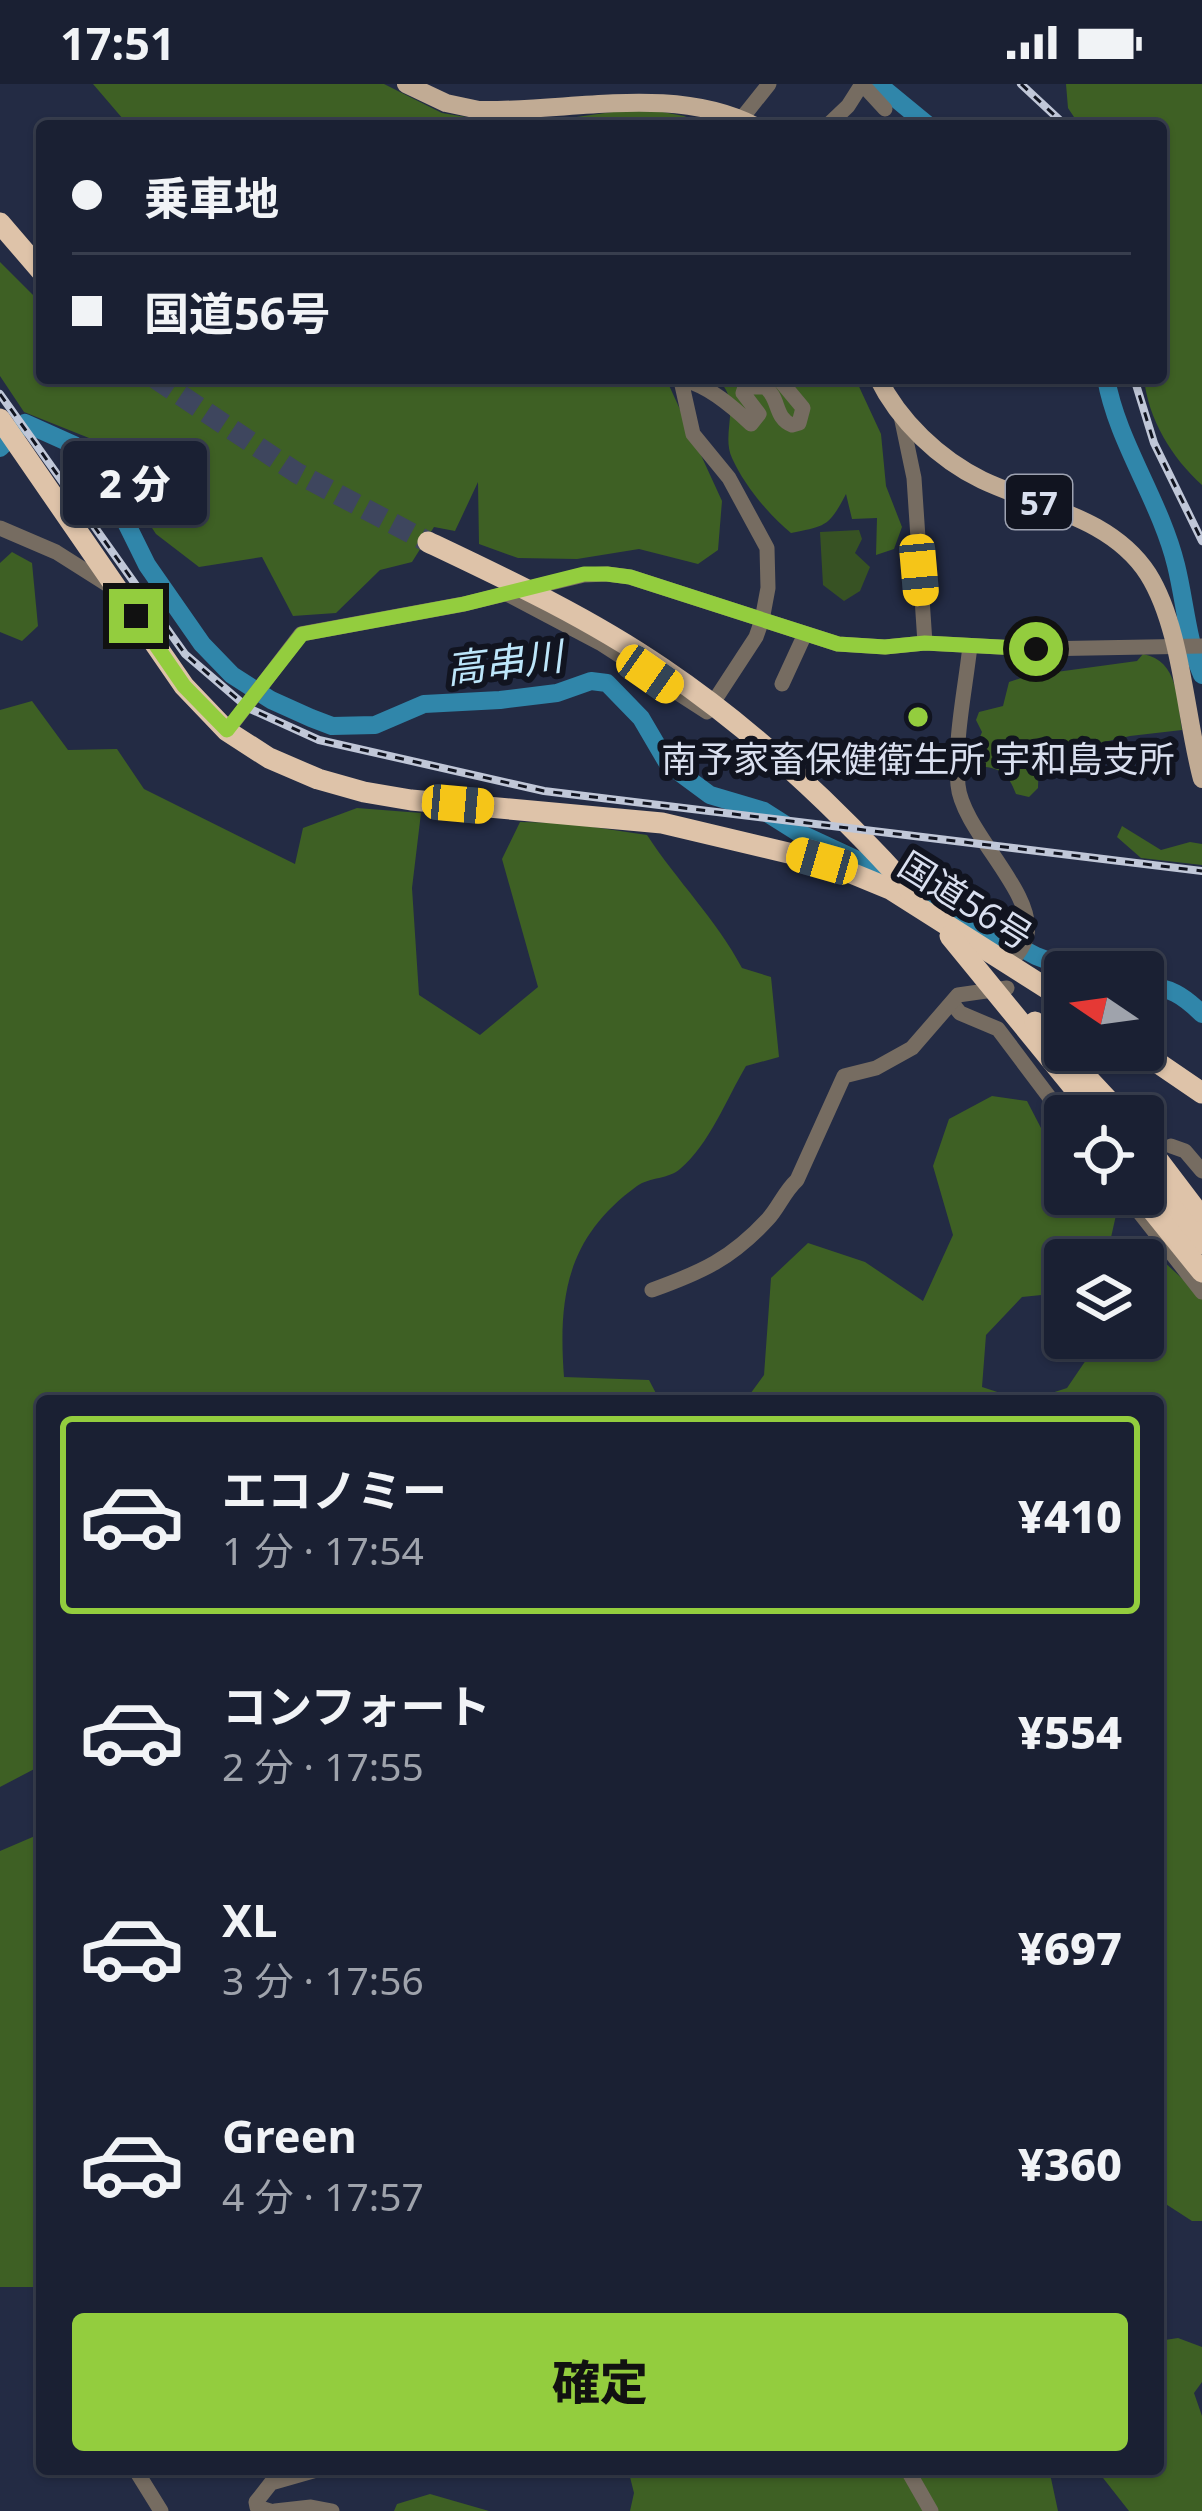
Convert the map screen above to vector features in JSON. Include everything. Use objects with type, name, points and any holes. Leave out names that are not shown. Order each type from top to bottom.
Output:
[{"type":"highway","points":[[0,223],[36,265]]},
{"type":"highway","name":"国道56号","points":[[5,427],[184,686],[227,730],[299,772],[364,792],[411,800],[662,823],[822,861],[890,889],[1007,972],[1044,990]]},
{"type":"highway","points":[[428,542],[568,611],[661,667],[762,743],[1007,972],[1044,1020]]},
{"type":"highway","points":[[1007,972],[1003,1017],[1063,1095]]},
{"type":"highway","points":[[1007,972],[1083,1095]]},
{"type":"highway","points":[[1164,1067],[1202,1093]]},
{"type":"highway","points":[[1085,1071],[1105,1095]]},
{"type":"highway","points":[[1164,1168],[1202,1218]]},
{"type":"highway","points":[[1164,1198],[1202,1244]]},
{"type":"highway","points":[[1156,1215],[1202,1272]]},
{"type":"main road","points":[[406,84],[446,103],[479,110],[669,98],[716,106],[745,120]]},
{"type":"main road","name":"57","points":[[882,384],[900,413],[934,447],[970,473],[1091,524],[1131,553],[1190,646],[1202,779]]},
{"type":"street","points":[[750,120],[769,84]]},
{"type":"street","points":[[833,120],[862,84],[885,109]]},
{"type":"street","points":[[683,384],[694,434],[729,478],[767,548],[768,588],[756,637],[707,712]]},
{"type":"street","points":[[698,384],[751,424],[759,415],[743,393],[745,387],[765,387],[774,396],[780,417],[792,425],[799,423],[803,408],[783,384]]},
{"type":"street","points":[[900,413],[914,478],[925,643]]},
{"type":"street","points":[[0,528],[56,552],[107,588],[119,591]]},
{"type":"street","points":[[227,730],[302,634],[584,574],[630,577],[805,634],[869,647],[925,643],[1190,646]]},
{"type":"street","points":[[507,594],[601,643],[707,712],[820,810]]},
{"type":"street","points":[[782,684],[805,634]]},
{"type":"street","points":[[652,1290],[729,1258],[773,1214],[797,1180],[840,1081],[912,1048],[958,995],[1007,972],[1028,923],[997,858],[966,818],[958,786],[970,646]]},
{"type":"street","points":[[952,1004],[960,1013],[998,1029],[1048,1095]]},
{"type":"street","points":[[1171,1146],[1186,1151],[1202,1171]]},
{"type":"street","points":[[1142,1215],[1202,1292]]},
{"type":"street","points":[[139,2475],[161,2511]]},
{"type":"street","points":[[299,2475],[271,2483],[257,2506],[273,2511],[311,2507],[332,2511]]},
{"type":"street","points":[[910,2475],[931,2511]]},
{"type":"green space","points":[[93,84],[384,84],[442,113],[484,120],[124,120]]},
{"type":"green space","points":[[1066,84],[1202,84],[1202,485],[1163,437],[1145,384],[1167,384],[1167,120],[1076,120],[1068,108]]},
{"type":"green space","points":[[641,108],[694,120],[555,120]]},
{"type":"green space","points":[[0,262],[36,298],[36,384],[668,384],[722,501],[718,550],[698,564],[639,549],[577,559],[518,558],[479,544],[478,482],[455,531],[434,527],[412,562],[380,570],[336,613],[293,616],[262,557],[199,567],[156,534],[94,440],[24,412],[0,376]]},
{"type":"green space","points":[[721,384],[858,384],[881,434],[886,486],[902,527],[894,549],[876,555],[877,518],[852,519],[846,494],[831,519],[820,526],[791,533],[783,526],[750,489],[732,458],[729,397]]},
{"type":"green space","points":[[859,530],[862,539],[855,553],[870,567],[860,591],[844,601],[823,585],[820,532]]},
{"type":"green space","points":[[12,552],[32,563],[38,626],[22,641],[0,632],[0,563]]},
{"type":"green space","points":[[1143,654],[1155,658],[1170,673],[1182,730],[1130,736],[1039,757],[1038,788],[1029,797],[1016,794],[1003,773],[978,766],[975,749],[982,732],[976,720],[979,712],[1003,706],[1009,682],[1137,661]]},
{"type":"green space","points":[[32,701],[68,750],[117,749],[144,789],[295,864],[303,828],[357,808],[421,813],[412,888],[419,995],[480,1035],[538,987],[502,859],[520,822],[566,823],[647,835],[742,968],[771,977],[779,1057],[746,1066],[690,1159],[676,1172],[637,1186],[614,1206],[595,1226],[572,1270],[563,1320],[564,1377],[649,1380],[657,1395],[36,1395],[36,1768],[0,1787],[0,710]]},
{"type":"green space","points":[[1122,826],[1161,850],[1190,842],[1202,844],[1202,865],[1141,858],[1117,837]]},
{"type":"green space","points":[[992,1096],[1027,1101],[1044,1134],[1044,1215],[1116,1215],[1111,1239],[1044,1239],[1044,1295],[1022,1297],[986,1335],[982,1387],[1007,1395],[749,1395],[764,1375],[771,1278],[808,1243],[865,1262],[923,1301],[953,1235],[933,1166],[949,1119]]},
{"type":"green space","points":[[1164,1262],[1202,1297],[1202,2221],[1192,2221],[1164,2203],[1164,1395],[1045,1395],[1067,1388],[1087,1359],[1164,1359]]},
{"type":"green space","points":[[36,1836],[36,2287],[0,2287],[0,1851]]},
{"type":"green space","points":[[1178,2338],[1202,2347],[1202,2382],[1194,2393],[1202,2416],[1202,2511],[1129,2511],[1101,2475],[1164,2475],[1164,2340]]},
{"type":"green space","points":[[630,2475],[1050,2475],[1058,2511],[630,2511],[634,2493]]},
{"type":"green space","points":[[430,2494],[489,2511],[394,2511],[397,2504]]},
{"type":"waterway","points":[[878,84],[922,120]]},
{"type":"waterway","points":[[1108,384],[1119,425],[1169,541],[1202,675]]},
{"type":"waterway","name":"高串川","points":[[0,448],[25,423],[74,445],[100,470],[147,565],[202,644],[232,675],[271,700],[332,726],[375,725],[424,704],[500,700],[557,693],[591,681],[607,683],[641,718],[668,764],[710,795],[764,811],[797,832],[935,896],[1044,959]]},
{"type":"waterway","name":"高串川","points":[[1164,989],[1202,1014]]},
{"type":"tunnel","points":[[164,384],[297,473],[428,542]]},
{"type":"railway","points":[[1021,84],[1060,120]]},
{"type":"railway","points":[[1136,384],[1154,443],[1202,541]]},
{"type":"railway","points":[[0,394],[185,654],[248,708],[319,740],[544,791],[1202,871]]},
{"type":"place","name":"南予家畜保健衛生所 宇和島支所","points":[[918,717]]},
{"type":"route","points":[[136,616],[184,686],[227,730],[302,634],[464,604],[584,574],[630,577],[838,644],[1036,649]]}]
